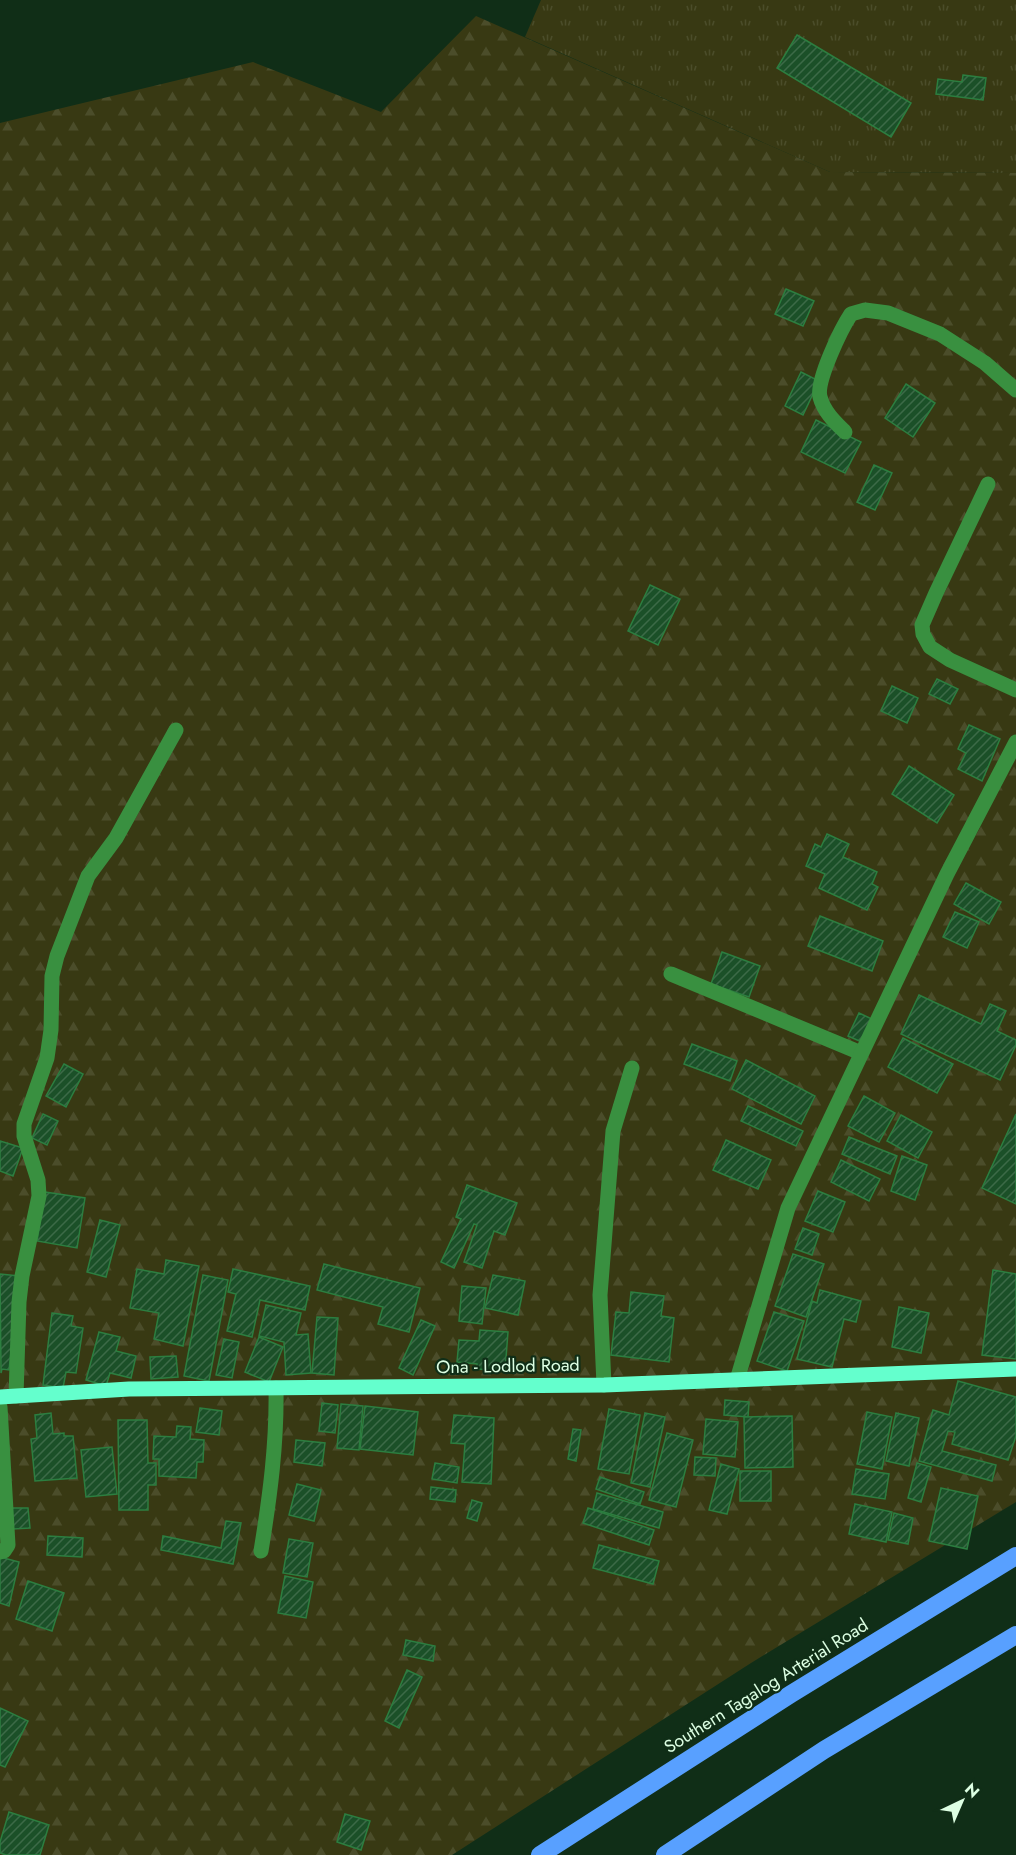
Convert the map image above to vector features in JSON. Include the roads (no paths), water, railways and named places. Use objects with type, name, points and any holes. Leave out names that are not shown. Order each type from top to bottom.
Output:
[{"type":"highway","name":"Southern Tagalog Arterial Road","points":[[540,1855],[791,1694],[1016,1556]]},
{"type":"highway","points":[[665,1855],[824,1750],[1016,1635]]},
{"type":"main road","name":"Ona - Lodlod Road","points":[[0,1397],[129,1389],[604,1385],[1016,1369]]},
{"type":"street","points":[[845,432],[826,411],[820,399],[819,388],[841,329],[851,314],[865,310],[888,313],[940,334],[985,363],[1016,390]]},
{"type":"street","points":[[988,484],[922,625],[923,634],[930,648],[950,660],[1016,690]]},
{"type":"street","points":[[16,1396],[22,1275],[39,1196],[38,1180],[24,1136],[24,1124],[47,1058],[51,1030],[52,976],[57,956],[88,876],[116,838],[176,730]]},
{"type":"street","points":[[737,1380],[788,1208],[947,874],[1016,742]]},
{"type":"street","points":[[671,974],[861,1053]]},
{"type":"street","points":[[604,1385],[600,1294],[613,1131],[632,1068]]},
{"type":"street","points":[[261,1551],[273,1475],[276,1388]]},
{"type":"street","points":[[0,1407],[8,1540],[6,1549],[0,1552]]}]
